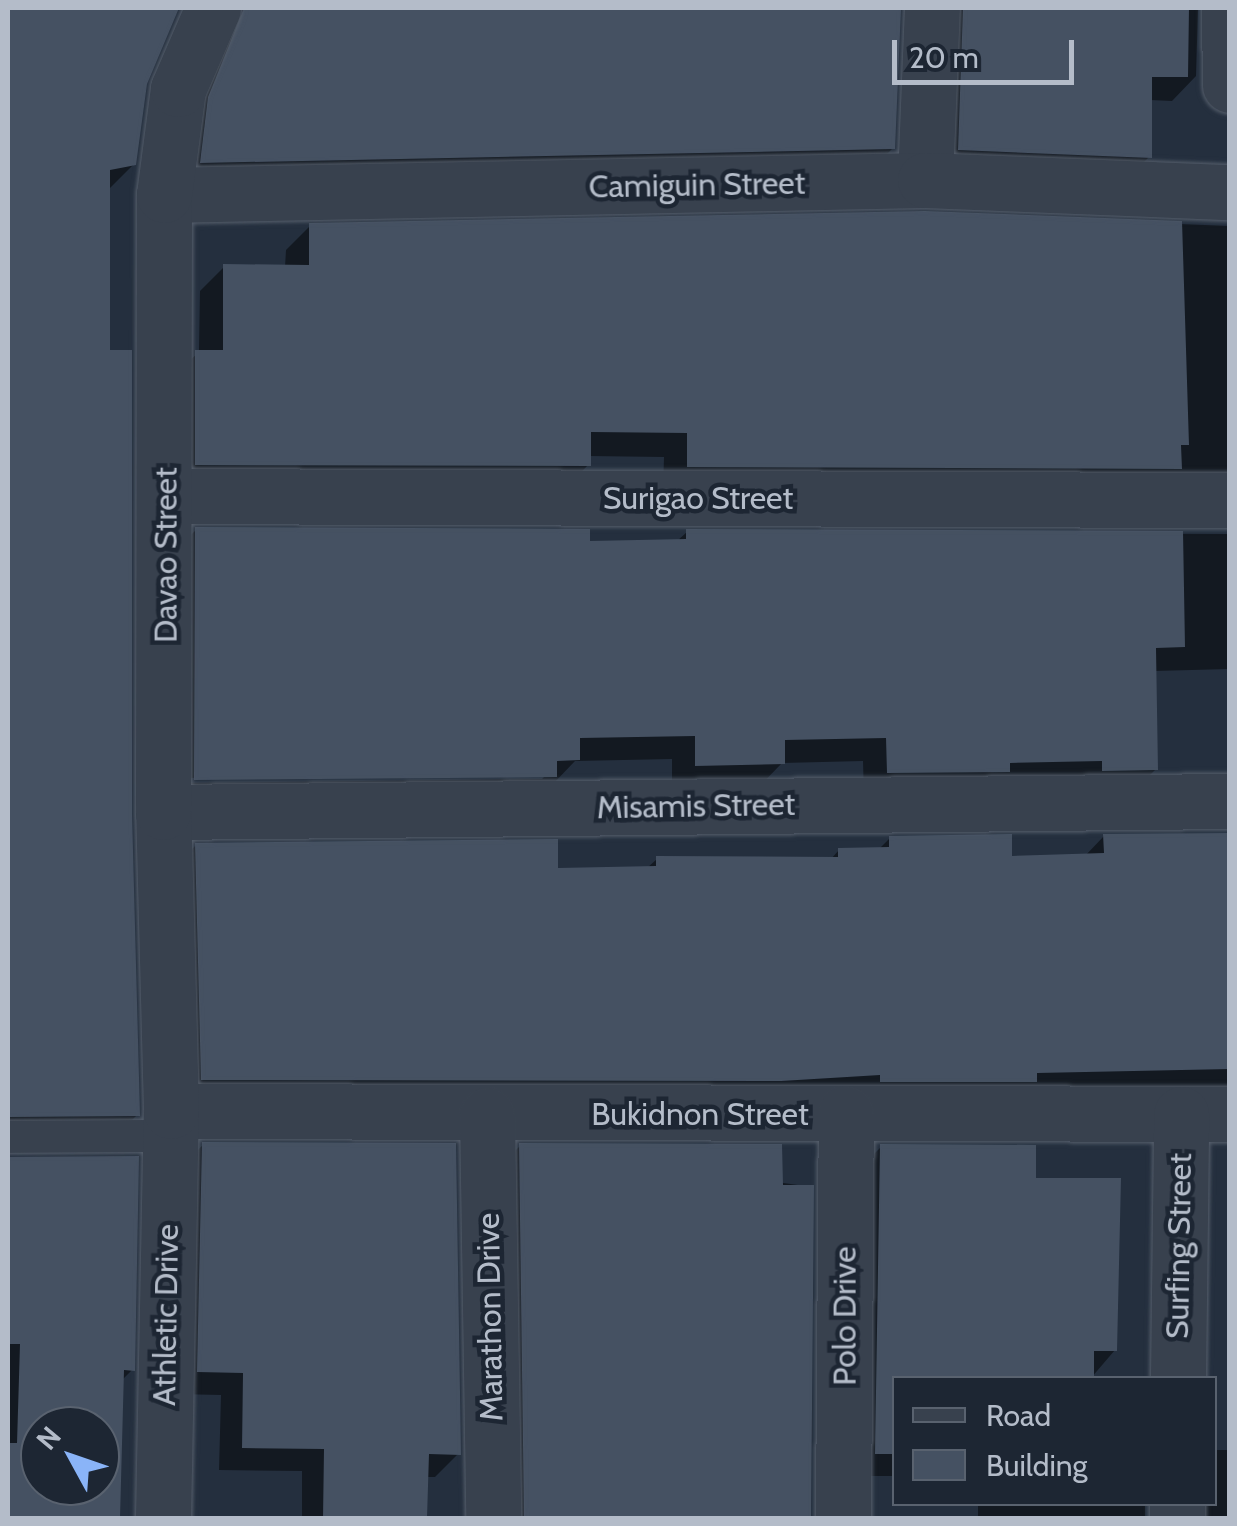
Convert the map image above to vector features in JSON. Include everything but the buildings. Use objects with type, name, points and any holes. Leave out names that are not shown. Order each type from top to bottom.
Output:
[{"type":"street","name":"Davao Street","points":[[170,1124],[163,812],[167,496],[164,196],[178,89],[213,8]]},
{"type":"street","points":[[925,180],[932,8]]},
{"type":"street","points":[[1229,8],[1230,84]]},
{"type":"street","name":"Camiguin Street","points":[[164,196],[925,180],[1230,192]]},
{"type":"street","name":"Surigao Street","points":[[167,496],[1230,500]]},
{"type":"street","name":"Misamis Street","points":[[163,812],[1230,801]]},
{"type":"street","name":"Polo Drive","points":[[843,1518],[846,1113]]},
{"type":"street","name":"Bukidnon Street","points":[[170,1124],[487,1115],[1205,1114]]},
{"type":"street","name":"Surfing Street","points":[[1178,1376],[1205,1114]]},
{"type":"street","name":"Marathon Drive","points":[[487,1115],[493,1518]]},
{"type":"street","name":"Athletic Drive","points":[[163,1518],[170,1124]]},
{"type":"lane","points":[[8,1137],[170,1124]]}]
